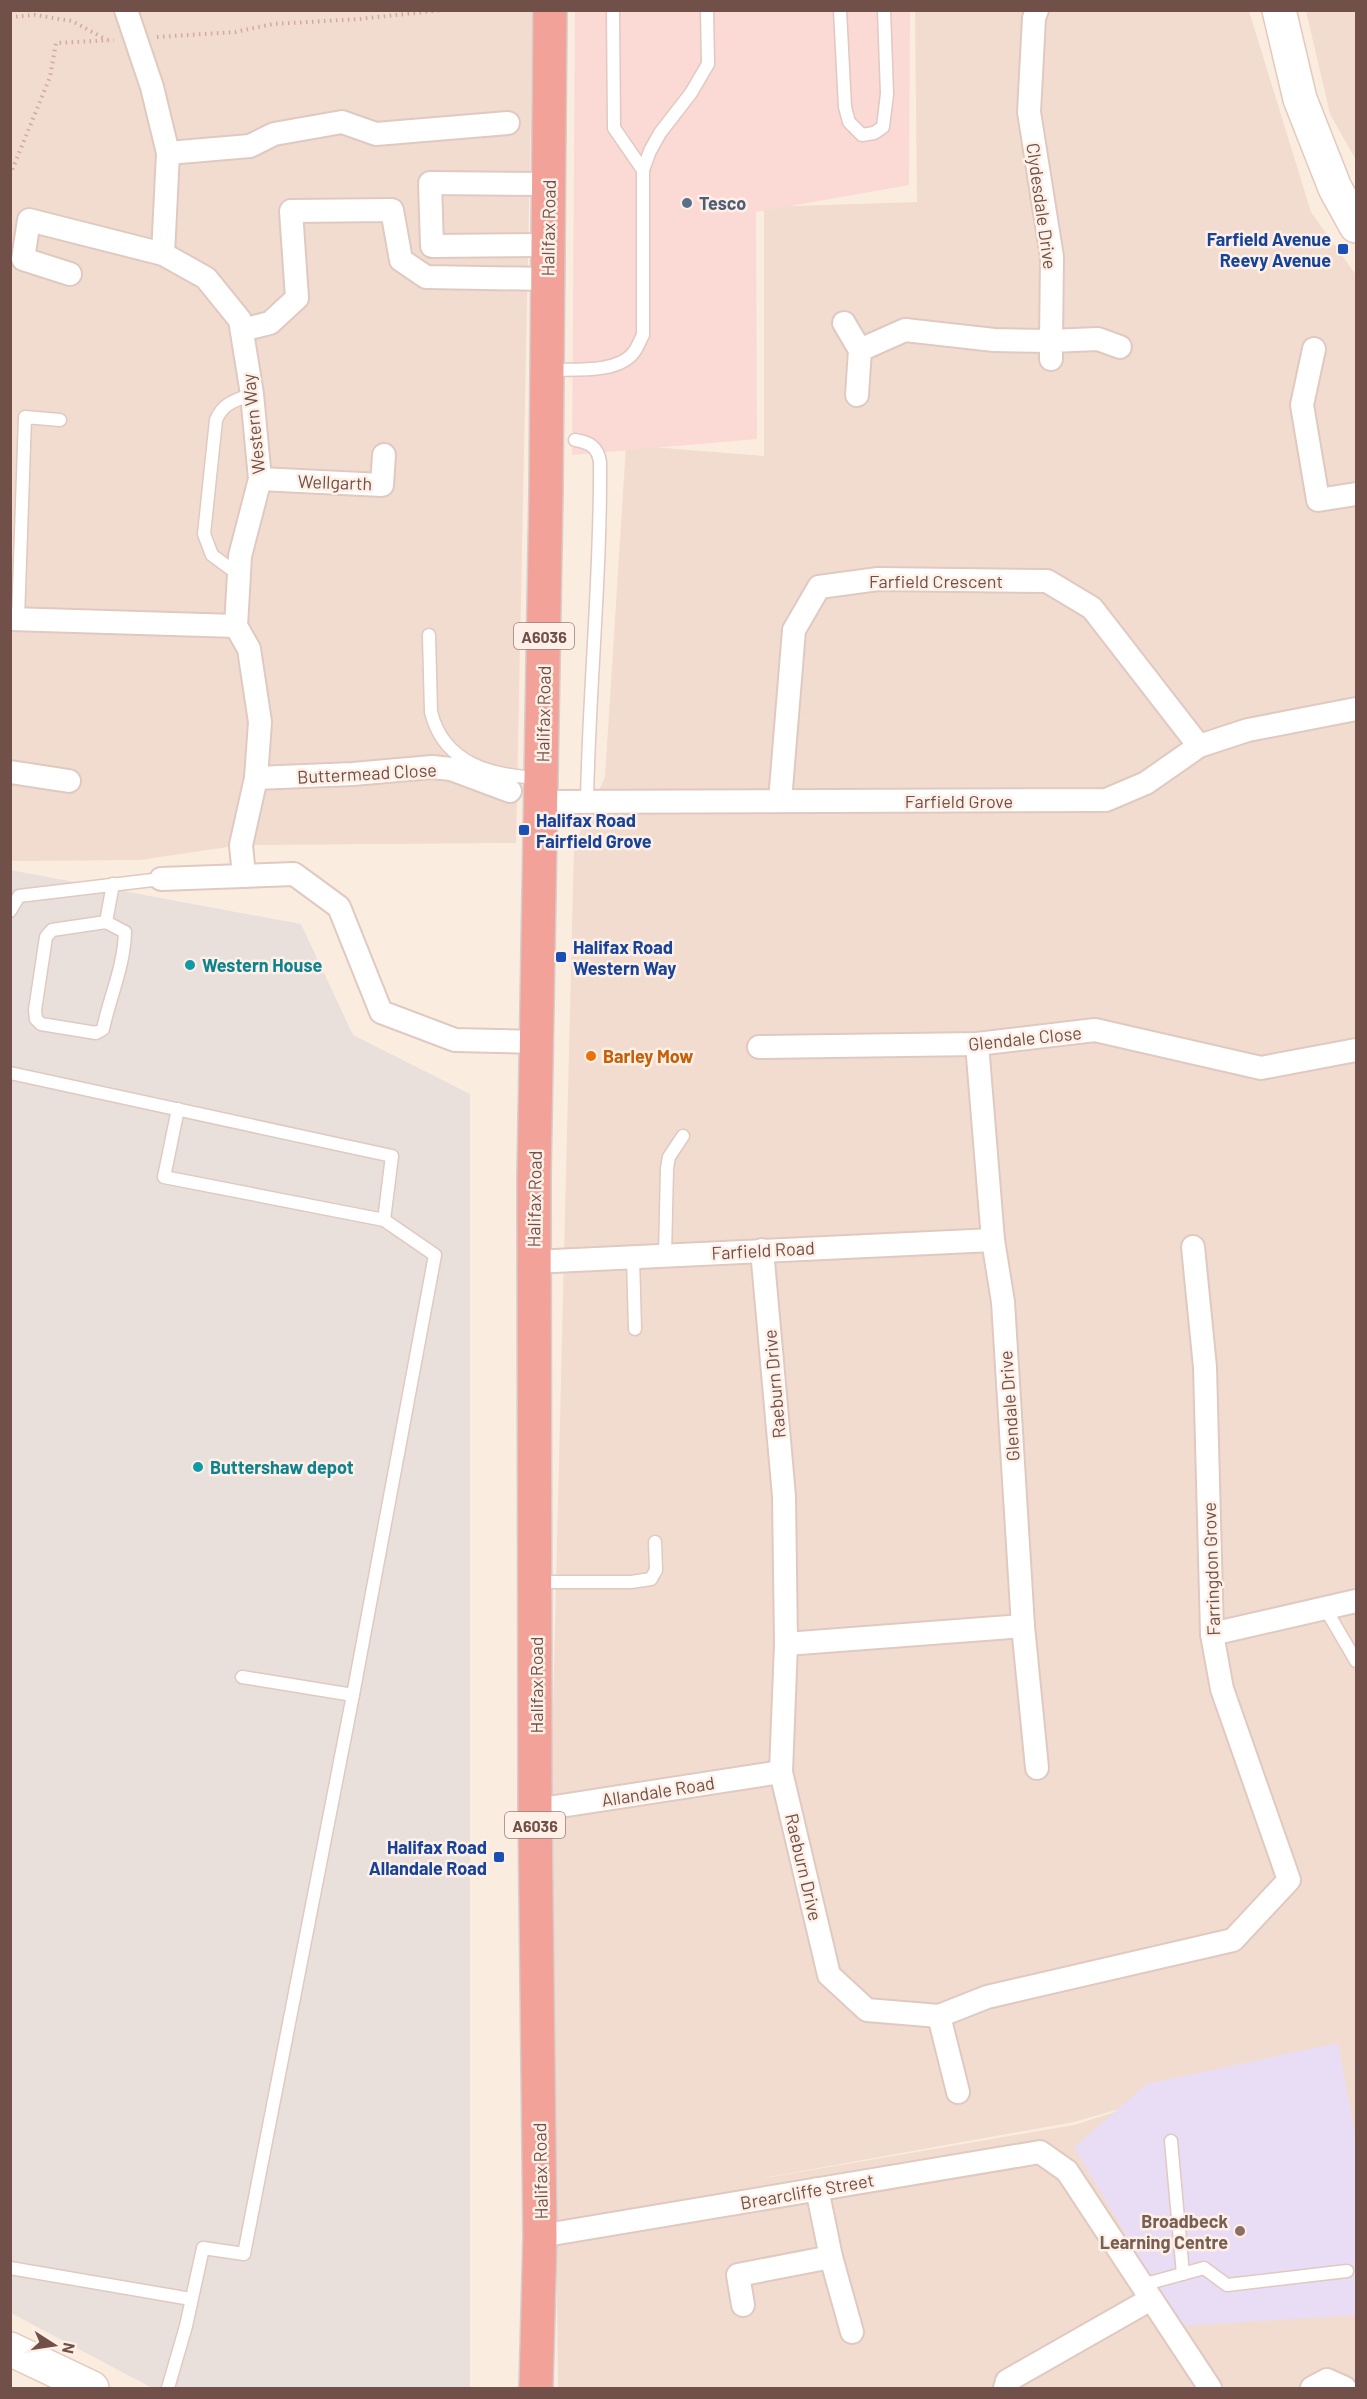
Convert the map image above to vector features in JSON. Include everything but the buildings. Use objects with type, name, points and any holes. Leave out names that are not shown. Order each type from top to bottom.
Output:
[{"type":"highway","name":"Halifax Road","points":[[536,2388],[540,2236],[535,1810],[536,1582],[533,1262],[542,790],[550,10]]},
{"type":"street","points":[[126,10],[152,87],[168,153],[164,254]]},
{"type":"street","name":"Clydesdale Drive","points":[[1037,10],[1034,18],[1029,112],[1052,257],[1051,350]]},
{"type":"street","points":[[1279,10],[1300,99],[1335,188],[1356,226]]},
{"type":"street","points":[[168,153],[250,146],[274,134],[342,122],[376,134],[508,123]]},
{"type":"street","points":[[548,245],[432,246],[430,183],[549,184]]},
{"type":"street","points":[[242,330],[270,324],[297,298],[291,211],[392,210],[401,260],[426,277],[548,279]]},
{"type":"street","name":"Western Way","points":[[70,274],[23,259],[29,219],[164,254],[206,278],[240,320],[252,394],[260,479],[240,556],[236,626]]},
{"type":"street","points":[[844,323],[860,350],[857,395]]},
{"type":"street","points":[[860,350],[905,330],[994,340],[1051,350],[1098,339],[1120,347]]},
{"type":"street","points":[[1314,349],[1302,405],[1318,500],[1356,494]]},
{"type":"street","name":"Wellgarth","points":[[260,479],[382,485],[384,455]]},
{"type":"street","name":"Farfield Crescent","points":[[780,801],[794,630],[819,587],[878,579],[1047,581],[1092,608],[1199,746]]},
{"type":"street","points":[[14,619],[236,626],[249,649],[260,722],[256,778],[241,845],[244,876]]},
{"type":"street","name":"Farfield Grove","points":[[542,790],[587,801],[1106,800],[1146,783],[1199,746],[1248,730],[1356,709]]},
{"type":"street","name":"Buttermead Close","points":[[256,778],[353,774],[432,766],[451,769],[510,791]]},
{"type":"street","points":[[10,772],[69,781]]},
{"type":"street","points":[[161,879],[294,874],[339,907],[381,1012],[454,1040],[537,1042]]},
{"type":"street","name":"Glendale Close","points":[[759,1047],[977,1044],[1095,1030],[1261,1068],[1356,1050]]},
{"type":"street","name":"Glendale Drive","points":[[977,1044],[993,1240],[1003,1302],[1023,1626],[1036,1768]]},
{"type":"street","name":"Farfield Road","points":[[533,1262],[993,1240]]},
{"type":"street","name":"Farringdon Grove","points":[[1193,1247],[1204,1367],[1212,1634],[1222,1689],[1289,1880]]},
{"type":"street","name":"Raeburn Drive","points":[[762,1250],[784,1496],[786,1644],[781,1772],[829,1975],[867,2010],[939,2016],[987,1997],[1233,1940],[1289,1880]]},
{"type":"street","points":[[1212,1634],[1356,1602]]},
{"type":"street","points":[[786,1644],[1023,1626]]},
{"type":"street","name":"Allandale Road","points":[[535,1810],[781,1772]]},
{"type":"street","points":[[939,2016],[958,2092]]},
{"type":"street","name":"Brearcliffe Street","points":[[540,2236],[1040,2152],[1068,2171],[1147,2292]]},
{"type":"street","points":[[817,2188],[831,2257],[852,2332]]},
{"type":"street","points":[[743,2305],[738,2275],[831,2257]]},
{"type":"street","points":[[1005,2388],[1007,2381],[1147,2292],[1210,2388]]},
{"type":"street","points":[[10,2349],[92,2388]]},
{"type":"street","points":[[1312,2388],[1327,2380],[1345,2388]]},
{"type":"lane","points":[[613,10],[614,128],[643,170]]},
{"type":"lane","points":[[547,370],[613,367],[625,361],[634,352],[643,335],[643,170],[660,133],[691,93],[708,64],[707,10]]},
{"type":"lane","points":[[840,10],[845,107],[849,122],[862,135],[874,133],[883,127],[887,107],[884,10]]},
{"type":"lane","points":[[239,575],[212,555],[204,534],[216,420],[220,411],[227,404],[252,394]]},
{"type":"lane","points":[[14,619],[25,417],[60,420]]},
{"type":"lane","points":[[575,440],[588,442],[599,453],[600,462],[600,524],[588,719],[587,801]]},
{"type":"lane","points":[[429,635],[431,712],[443,739],[463,758],[485,770],[542,790]]},
{"type":"lane","points":[[10,911],[19,896],[161,879]]},
{"type":"lane","points":[[106,922],[113,884]]},
{"type":"lane","points":[[106,922],[125,932],[118,980],[103,1029],[96,1033],[41,1024],[36,1019],[35,1010],[46,937],[52,930],[106,922]]},
{"type":"lane","points":[[10,1073],[392,1156],[384,1220]]},
{"type":"lane","points":[[168,2388],[203,2248],[244,2254],[353,1695],[435,1255],[384,1220],[164,1177],[178,1109]]},
{"type":"lane","points":[[665,1255],[667,1168],[669,1157],[683,1136]]},
{"type":"lane","points":[[633,1257],[636,1329]]},
{"type":"lane","points":[[536,1582],[631,1582],[651,1579],[656,1570],[655,1542]]},
{"type":"lane","points":[[1325,1608],[1356,1661]]},
{"type":"lane","points":[[242,1677],[353,1695]]},
{"type":"lane","points":[[1171,2141],[1183,2274]]},
{"type":"lane","points":[[10,2268],[191,2300]]},
{"type":"lane","points":[[1147,2292],[1183,2274],[1204,2268],[1227,2285],[1347,2271]]},
{"type":"path","points":[[10,175],[50,77],[56,43],[235,32],[273,24],[359,19],[443,10]]},
{"type":"path","points":[[10,17],[35,15],[72,21],[107,40]]},
{"type":"shaded area","points":[[10,11],[533,11],[516,843],[241,845],[140,860],[11,861]]},
{"type":"shaded area","points":[[575,11],[910,11],[909,185],[756,212],[757,439],[572,455]]},
{"type":"shaded area","points":[[915,11],[1249,11],[1311,212],[1356,275],[1356,2388],[558,2388],[551,1790],[574,846],[605,777],[626,445],[764,456],[764,207],[917,202]],"holes":[[[1172,2094],[1074,2125],[747,2181],[1074,2122]]]},
{"type":"shaded area","points":[[1306,11],[1356,11],[1356,160],[1330,114]]},
{"type":"shaded area","points":[[10,870],[301,924],[353,1035],[470,1094],[470,2388],[152,2388],[11,2313]]},
{"type":"shaded area","name":"Broadbeck Learning Centre","points":[[1338,2043],[1356,2139],[1356,2315],[1180,2326],[1074,2147],[1147,2084]]},
{"type":"place","name":"Tesco","points":[[687,203]]},
{"type":"place","name":"Farfield Avenue Reevy Avenue","points":[[1343,249]]},
{"type":"place","name":"Halifax Road Fairfield Grove","points":[[524,830]]},
{"type":"place","name":"Halifax Road Western Way","points":[[561,957]]},
{"type":"place","name":"Western House","points":[[190,965]]},
{"type":"place","name":"Barley Mow","points":[[591,1056]]},
{"type":"place","name":"Buttershaw depot","points":[[198,1467]]},
{"type":"place","name":"Halifax Road Allandale Road","points":[[499,1857]]},
{"type":"place","name":"Broadbeck Learning Centre","points":[[1240,2231]]}]
